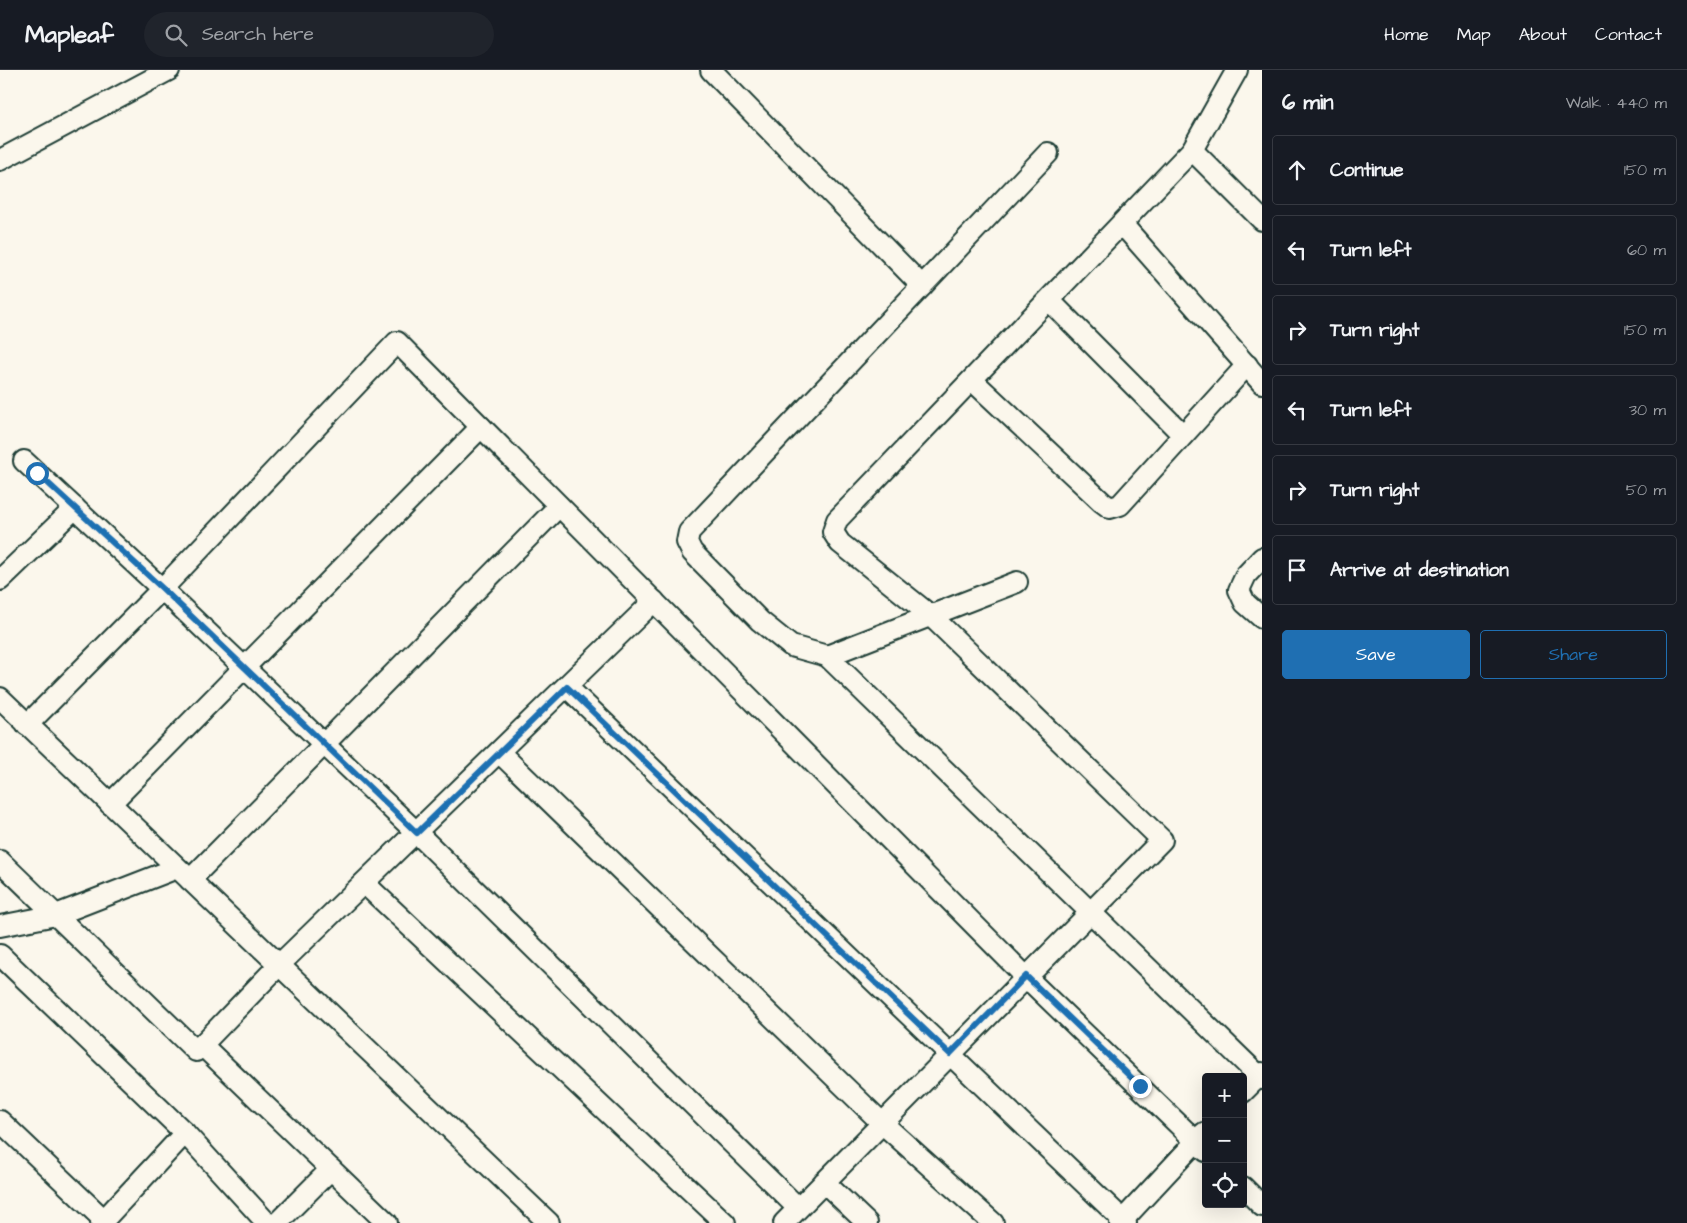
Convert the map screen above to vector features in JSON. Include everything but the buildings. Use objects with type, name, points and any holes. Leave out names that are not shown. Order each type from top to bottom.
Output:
[{"type":"street","points":[[0,160],[169,70]]},
{"type":"street","points":[[710,70],[922,286]]},
{"type":"street","points":[[784,1223],[1162,840],[930,615],[840,543],[833,532],[837,520],[1192,150],[1237,70]]},
{"type":"street","points":[[1192,150],[1262,220]]},
{"type":"street","points":[[1048,153],[689,532],[688,542],[692,552],[760,621],[791,646],[827,656],[1261,1076],[1247,1088]]},
{"type":"street","points":[[1122,224],[1262,383]]},
{"type":"street","points":[[1049,300],[1183,435]]},
{"type":"street","points":[[28,725],[397,342],[1026,976],[1202,1141],[1123,1222],[567,687]]},
{"type":"street","points":[[972,380],[1110,508],[1120,505],[1247,366]]},
{"type":"street","points":[[110,804],[481,427]]},
{"type":"street","points":[[24,461],[162,588],[324,743],[798,1208]]},
{"type":"street","points":[[0,926],[56,915],[183,874],[324,743],[559,506]]},
{"type":"street","points":[[0,580],[75,508]]},
{"type":"street","points":[[1262,558],[1246,575],[1239,590],[1245,603],[1262,618]]},
{"type":"street","points":[[827,656],[1017,582]]},
{"type":"street","points":[[0,861],[196,1051],[203,1046],[279,965],[500,753],[654,601]]},
{"type":"street","points":[[0,698],[549,1223]]},
{"type":"street","points":[[500,753],[882,1123],[993,1223]]},
{"type":"street","points":[[364,884],[726,1223]]},
{"type":"street","points":[[0,955],[185,1132],[267,1223]]},
{"type":"street","points":[[203,1046],[386,1223]]},
{"type":"street","points":[[0,1120],[103,1221],[185,1132]]},
{"type":"street","points":[[276,1223],[331,1169]]},
{"type":"street","points":[[824,1182],[867,1223]]},
{"type":"street","points":[[1247,1191],[1262,1206]]},
{"type":"route","points":[[37,473],[162,588],[417,833],[567,687],[950,1054],[1026,976],[1140,1086]]}]
